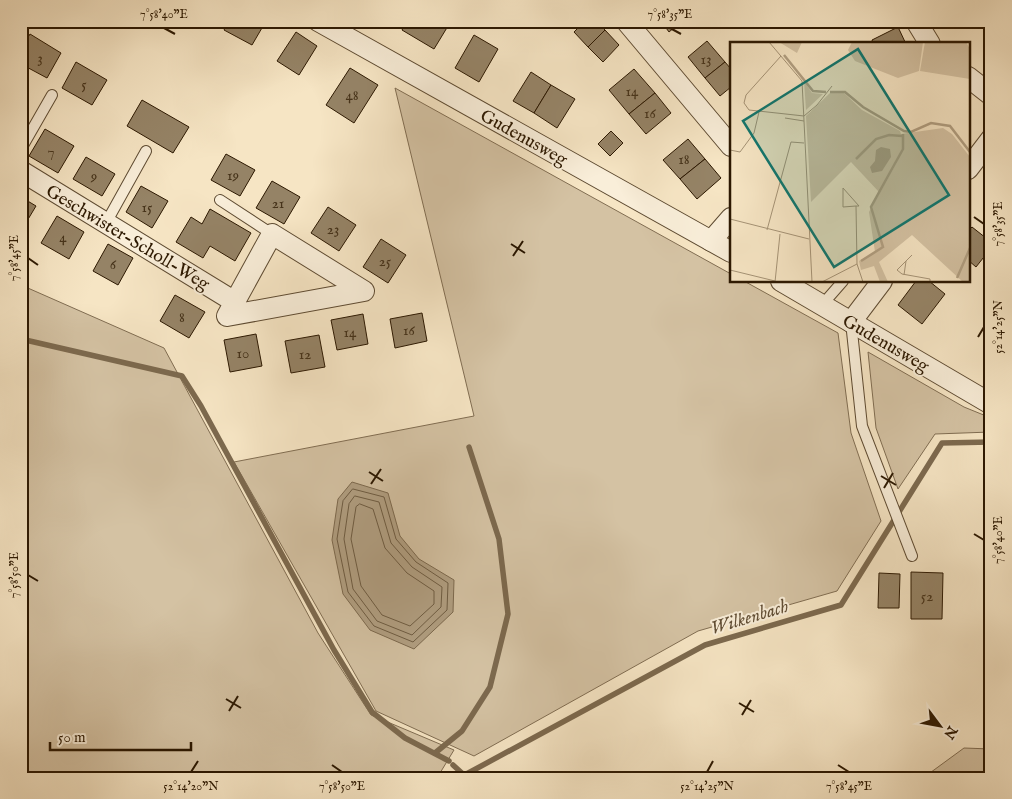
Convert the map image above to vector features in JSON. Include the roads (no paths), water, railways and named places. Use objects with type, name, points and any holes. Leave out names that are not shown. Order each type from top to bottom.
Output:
[{"type":"street","name":"Gudenusweg","points":[[318,21],[730,251]]},
{"type":"street","points":[[626,21],[730,145]]},
{"type":"street","points":[[916,21],[929,42]]},
{"type":"street","points":[[970,79],[991,96]]},
{"type":"street","points":[[970,166],[991,139]]},
{"type":"street","name":"Geschwister-Scholl-Weg","points":[[21,171],[235,302]]},
{"type":"street","points":[[710,240],[730,219]]},
{"type":"street","points":[[272,234],[364,291],[227,316],[235,302],[272,234]]},
{"type":"street","name":"Gudenusweg","points":[[783,282],[991,404]]},
{"type":"street","points":[[851,322],[881,282]]},
{"type":"lane","points":[[21,149],[52,95]]},
{"type":"lane","points":[[106,223],[146,152]]},
{"type":"lane","points":[[220,200],[272,234]]},
{"type":"lane","points":[[822,305],[842,282]]},
{"type":"lane","points":[[851,322],[862,426],[912,556]]},
{"type":"water","points":[[352,482],[388,493],[400,536],[419,559],[454,580],[453,612],[414,649],[370,630],[343,594],[332,540],[338,499]]},
{"type":"waterway","points":[[21,339],[182,376],[201,406],[334,650],[372,712],[405,738],[449,761]]},
{"type":"waterway","name":"Wilkenbach","points":[[459,778],[705,645],[841,605],[942,443],[991,442]]},
{"type":"waterway","points":[[435,753],[462,731],[490,687],[508,614],[499,539],[469,447]]},
{"type":"waterway","points":[[453,765],[464,775]]}]
